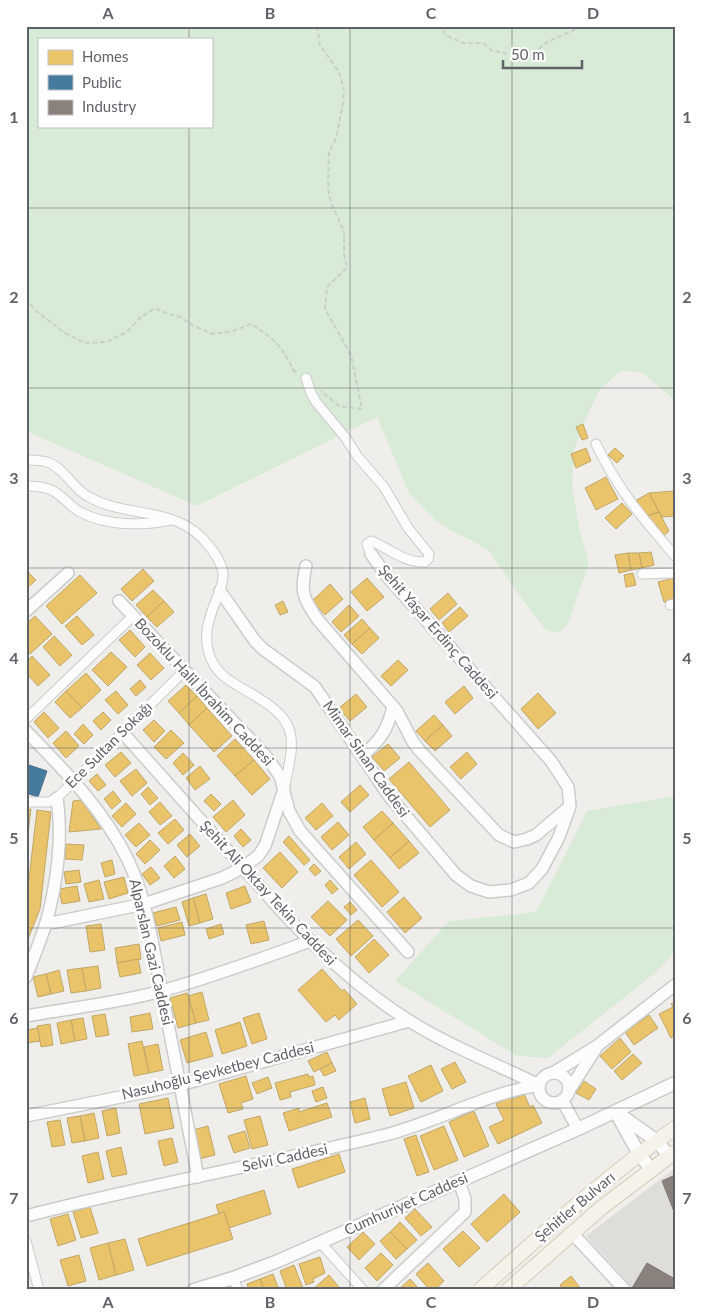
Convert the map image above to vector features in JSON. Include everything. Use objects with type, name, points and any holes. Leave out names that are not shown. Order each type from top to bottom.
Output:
[{"type":"main road","name":"Cumhuriyet Caddesi","points":[[194,1290],[236,1284],[320,1242],[616,1112],[675,1083]]},
{"type":"main road","points":[[616,1112],[672,1154]]},
{"type":"main road","points":[[616,1112],[640,1154],[651,1169]]},
{"type":"main road","name":"Şehitler Bulvarı","points":[[480,1290],[542,1234],[675,1128]]},
{"type":"main road","name":"Şehitler Bulvarı","points":[[508,1290],[572,1233],[672,1154]]},
{"type":"street","name":"Şehit Yaşar Erdinç Caddesi","points":[[306,378],[316,402],[345,436],[358,457],[384,487],[408,528],[429,554],[428,559],[424,562],[417,562],[371,541],[368,544],[371,554],[386,575],[551,761],[568,787],[570,806]]},
{"type":"street","points":[[596,444],[605,465],[624,495],[675,556]]},
{"type":"street","points":[[26,460],[46,462],[53,465],[87,497],[101,503],[174,519],[197,532],[214,553],[223,573],[223,582],[207,627],[206,640],[209,654],[221,673],[272,707],[288,725],[292,737],[292,747],[284,789],[265,846],[258,856],[242,868],[222,878],[144,904],[46,924]]},
{"type":"street","points":[[26,486],[50,489],[78,511],[99,519],[143,524],[174,519]]},
{"type":"street","points":[[306,566],[302,589],[311,610],[335,641],[393,706],[420,751],[466,798],[490,828],[514,842],[527,839],[536,834],[570,806]]},
{"type":"street","points":[[26,611],[68,573]]},
{"type":"street","points":[[642,574],[675,573]]},
{"type":"street","name":"Mimar Sinan Caddesi","points":[[220,591],[255,641],[315,687],[389,796],[463,882],[479,890],[498,892],[521,888],[535,878],[555,846],[570,806]]},
{"type":"street","name":"Bozoklu Halil İbrahim Caddesi","points":[[119,601],[266,756],[280,776],[289,811],[300,831],[408,952]]},
{"type":"street","points":[[26,719],[133,616]]},
{"type":"street","name":"Ece Sultan Sokağı","points":[[26,802],[48,802],[57,798],[185,670]]},
{"type":"street","points":[[362,756],[378,742],[383,734],[393,706]]},
{"type":"street","name":"Alparslan Gazi Caddesi","points":[[26,731],[74,780],[97,810],[120,845],[133,872],[144,904],[198,1177]]},
{"type":"street","name":"Şehit Ali Oktay Tekin Caddesi","points":[[122,732],[310,942],[356,982],[409,1021],[434,1035],[539,1085]]},
{"type":"street","points":[[26,977],[46,924],[54,886],[60,825],[57,798]]},
{"type":"street","points":[[26,1016],[138,997],[162,991],[310,942]]},
{"type":"street","points":[[597,1046],[565,1096],[552,1103],[543,1098],[540,1094],[539,1085],[544,1076],[553,1073],[597,1046],[675,985]]},
{"type":"street","name":"Nasuhoğlu Şevketbey Caddesi","points":[[26,1116],[180,1085],[409,1021]]},
{"type":"street","points":[[553,1073],[562,1075],[568,1083],[565,1096],[578,1129]]},
{"type":"street","name":"Selvi Caddesi","points":[[26,1216],[86,1200],[390,1134],[504,1092],[539,1085]]},
{"type":"street","points":[[383,1290],[465,1212],[465,1199],[459,1181]]},
{"type":"street","points":[[572,1233],[621,1286],[608,1290]]},
{"type":"street","points":[[26,1241],[38,1290]]},
{"type":"street","points":[[320,1242],[363,1290]]},
{"type":"path","points":[[26,298],[35,310],[65,332],[85,343],[106,342],[127,332],[141,317],[155,308],[180,317],[194,326],[213,334],[234,331],[251,324],[267,334],[282,348],[294,371],[306,378],[339,406],[362,409],[351,355],[336,332],[325,309],[328,288],[347,268],[344,254],[344,231],[332,205],[328,182],[329,153],[336,138],[344,90],[340,72],[320,46],[317,26]]},
{"type":"path","points":[[438,26],[442,28],[445,36],[463,43],[483,43],[491,50],[517,56],[536,52],[547,42],[574,30],[577,26]]},
{"type":"shaded area","points":[[674,1169],[675,1290],[635,1290],[586,1236]]},
{"type":"green space","points":[[26,26],[675,26],[675,400],[641,372],[621,371],[600,389],[582,427],[574,451],[572,486],[579,527],[589,563],[568,624],[558,633],[546,630],[489,551],[435,520],[409,493],[377,417],[197,506],[26,431]]},
{"type":"green space","points":[[675,796],[675,952],[655,973],[548,1058],[517,1056],[395,981],[449,921],[536,912],[587,811]]},
{"type":"building: Homes","points":[[583,424],[588,438],[582,440],[576,427]]},
{"type":"building: Homes","points":[[586,448],[591,461],[576,468],[571,454]]},
{"type":"building: Homes","points":[[615,448],[624,456],[617,463],[608,455]]},
{"type":"building: Homes","points":[[606,477],[618,499],[596,510],[585,488]]},
{"type":"building: Homes","points":[[674,491],[675,516],[662,517],[649,493]]},
{"type":"building: Homes","points":[[649,493],[659,512],[644,517],[635,501]]},
{"type":"building: Homes","points":[[622,503],[632,514],[616,529],[605,518]]},
{"type":"building: Homes","points":[[659,512],[669,531],[662,537],[644,517]]},
{"type":"building: Homes","points":[[651,552],[654,565],[642,568],[639,553]]},
{"type":"building: Homes","points":[[628,553],[639,553],[642,568],[631,570]]},
{"type":"building: Homes","points":[[628,553],[631,570],[619,573],[615,555]]},
{"type":"building: Homes","points":[[143,569],[154,581],[132,601],[121,589]]},
{"type":"building: Homes","points":[[26,570],[36,580],[26,589]]},
{"type":"building: Homes","points":[[633,573],[636,585],[626,587],[624,575]]},
{"type":"building: Homes","points":[[80,575],[97,593],[62,624],[46,606]]},
{"type":"building: Homes","points":[[367,578],[384,597],[367,611],[351,592]]},
{"type":"building: Homes","points":[[674,578],[675,599],[664,602],[658,582]]},
{"type":"building: Homes","points":[[330,584],[343,599],[325,615],[312,601]]},
{"type":"building: Homes","points":[[153,590],[164,601],[147,617],[136,605]]},
{"type":"building: Homes","points":[[448,593],[457,604],[439,620],[430,609]]},
{"type":"building: Homes","points":[[164,601],[174,612],[157,627],[147,617]]},
{"type":"building: Homes","points":[[283,601],[288,612],[280,615],[275,605]]},
{"type":"building: Homes","points":[[349,605],[359,616],[341,632],[332,622]]},
{"type":"building: Homes","points":[[460,607],[468,616],[449,632],[442,623]]},
{"type":"building: Homes","points":[[35,616],[52,634],[30,654],[26,650],[26,624]]},
{"type":"building: Homes","points":[[77,616],[94,635],[82,645],[65,626]]},
{"type":"building: Homes","points":[[362,619],[370,628],[352,644],[344,635]]},
{"type":"building: Homes","points":[[370,628],[379,638],[362,654],[352,644]]},
{"type":"building: Homes","points":[[130,630],[145,647],[135,657],[119,640]]},
{"type":"building: Homes","points":[[54,636],[72,655],[60,666],[43,647]]},
{"type":"building: Homes","points":[[111,652],[127,667],[108,686],[92,670]]},
{"type":"building: Homes","points":[[150,653],[164,668],[151,680],[137,665]]},
{"type":"building: Homes","points":[[32,656],[50,675],[38,686],[26,673],[26,662]]},
{"type":"building: Homes","points":[[398,660],[408,670],[391,686],[381,676]]},
{"type":"building: Homes","points":[[86,673],[101,690],[82,708],[66,691]]},
{"type":"building: Homes","points":[[140,680],[146,687],[136,696],[130,689]]},
{"type":"building: Homes","points":[[186,685],[197,696],[179,713],[168,701]]},
{"type":"building: Homes","points":[[464,686],[473,698],[455,714],[445,702]]},
{"type":"building: Homes","points":[[66,691],[82,708],[70,718],[55,702]]},
{"type":"building: Homes","points":[[116,691],[128,705],[118,714],[105,700]]},
{"type":"building: Homes","points":[[538,693],[556,713],[538,729],[521,709]]},
{"type":"building: Homes","points":[[356,694],[367,707],[350,721],[339,708]]},
{"type":"building: Homes","points":[[197,696],[207,708],[189,725],[179,713]]},
{"type":"building: Homes","points":[[207,708],[232,736],[214,752],[189,725]]},
{"type":"building: Homes","points":[[44,712],[59,728],[48,738],[34,722]]},
{"type":"building: Homes","points":[[103,712],[111,720],[101,730],[93,721]]},
{"type":"building: Homes","points":[[434,715],[443,725],[425,741],[416,731]]},
{"type":"building: Homes","points":[[154,720],[165,731],[154,742],[143,730]]},
{"type":"building: Homes","points":[[83,724],[93,735],[84,744],[74,734]]},
{"type":"building: Homes","points":[[443,725],[452,736],[435,751],[425,741]]},
{"type":"building: Homes","points":[[171,730],[184,743],[166,759],[154,747]]},
{"type":"building: Homes","points":[[66,731],[79,746],[66,758],[53,743]]},
{"type":"building: Homes","points":[[235,739],[254,760],[235,776],[217,756]]},
{"type":"building: Homes","points":[[388,744],[400,758],[384,771],[372,757]]},
{"type":"building: Homes","points":[[121,752],[131,763],[115,777],[105,765]]},
{"type":"building: Homes","points":[[467,752],[477,764],[461,779],[450,767]]},
{"type":"building: Homes","points":[[183,753],[194,765],[183,775],[173,763]]},
{"type":"building: Homes","points":[[254,760],[270,779],[252,795],[235,776]]},
{"type":"building: Homes","points":[[409,762],[450,810],[430,827],[389,779]]},
{"type":"building: Homes","points":[[200,766],[210,779],[195,790],[186,778]]},
{"type":"building: Homes","points":[[136,769],[147,783],[132,796],[120,781]]},
{"type":"building: Homes","points":[[97,774],[106,785],[98,791],[89,781]]},
{"type":"building: Homes","points":[[360,785],[369,795],[350,812],[341,802]]},
{"type":"building: Homes","points":[[148,787],[158,798],[150,805],[141,794]]},
{"type":"building: Homes","points":[[113,791],[121,801],[112,809],[104,799]]},
{"type":"building: Homes","points":[[211,794],[221,804],[214,811],[204,801]]},
{"type":"building: Homes","points":[[81,800],[101,829],[69,832],[73,801]]},
{"type":"building: Homes","points":[[233,800],[245,815],[226,832],[213,817]]},
{"type":"building: Homes","points":[[160,802],[172,816],[160,825],[149,812]]},
{"type":"building: Homes","points":[[126,803],[136,814],[122,827],[112,816]]},
{"type":"building: Homes","points":[[322,803],[333,816],[316,830],[305,818]]},
{"type":"building: Homes","points":[[26,809],[31,809],[26,851]]},
{"type":"building: Homes","points":[[37,810],[51,812],[40,909],[26,944],[26,904]]},
{"type":"building: Homes","points":[[382,811],[393,823],[374,840],[363,827]]},
{"type":"building: Homes","points":[[175,819],[184,830],[168,844],[158,833]]},
{"type":"building: Homes","points":[[338,822],[349,835],[332,850],[321,837]]},
{"type":"building: Homes","points":[[139,823],[150,835],[136,847],[125,835]]},
{"type":"building: Homes","points":[[393,823],[409,841],[390,858],[374,840]]},
{"type":"building: Homes","points":[[241,829],[251,840],[243,847],[234,836]]},
{"type":"building: Homes","points":[[190,834],[200,846],[187,857],[177,845]]},
{"type":"building: Homes","points":[[289,836],[310,860],[304,865],[283,842]]},
{"type":"building: Homes","points":[[150,840],[160,850],[145,864],[136,854]]},
{"type":"building: Homes","points":[[409,841],[419,853],[399,869],[390,858]]},
{"type":"building: Homes","points":[[356,842],[366,854],[349,869],[339,857]]},
{"type":"building: Homes","points":[[66,844],[84,845],[82,860],[65,859]]},
{"type":"building: Homes","points":[[280,852],[298,872],[282,888],[263,868]]},
{"type":"building: Homes","points":[[175,856],[185,869],[174,878],[164,866]]},
{"type":"building: Homes","points":[[112,860],[115,874],[105,877],[101,863]]},
{"type":"building: Homes","points":[[371,860],[399,892],[382,907],[354,875]]},
{"type":"building: Homes","points":[[314,864],[321,871],[315,876],[309,869]]},
{"type":"building: Homes","points":[[151,867],[160,878],[150,885],[142,874]]},
{"type":"building: Homes","points":[[79,870],[81,882],[66,884],[64,872]]},
{"type":"building: Homes","points":[[124,877],[128,893],[109,899],[104,882]]},
{"type":"building: Homes","points":[[99,880],[104,899],[89,902],[84,884]]},
{"type":"building: Homes","points":[[330,880],[338,889],[332,894],[325,885]]},
{"type":"building: Homes","points":[[77,886],[80,901],[62,904],[59,889]]},
{"type":"building: Homes","points":[[245,886],[251,902],[231,909],[226,893]]},
{"type":"building: Homes","points":[[206,894],[213,919],[200,923],[193,898]]},
{"type":"building: Homes","points":[[404,897],[422,918],[405,933],[387,912]]},
{"type":"building: Homes","points":[[193,898],[200,923],[189,926],[182,902]]},
{"type":"building: Homes","points":[[328,901],[347,920],[330,936],[311,917]]},
{"type":"building: Homes","points":[[350,902],[357,910],[351,915],[344,907]]},
{"type":"building: Homes","points":[[176,907],[180,920],[157,926],[153,913]]},
{"type":"building: Homes","points":[[358,920],[373,936],[351,956],[336,939]]},
{"type":"building: Homes","points":[[264,921],[269,940],[251,944],[246,925]]},
{"type":"building: Homes","points":[[182,922],[185,935],[161,941],[158,928]]},
{"type":"building: Homes","points":[[101,924],[105,950],[90,952],[86,926]]},
{"type":"building: Homes","points":[[221,924],[224,934],[209,939],[206,929]]},
{"type":"building: Homes","points":[[374,939],[389,955],[369,973],[355,957]]},
{"type":"building: Homes","points":[[139,944],[141,959],[117,963],[115,948]]},
{"type":"building: Homes","points":[[138,959],[141,973],[120,977],[117,963]]},
{"type":"building: Homes","points":[[98,966],[101,988],[86,991],[82,968]]},
{"type":"building: Homes","points":[[82,968],[86,991],[71,993],[67,970]]},
{"type":"building: Homes","points":[[322,969],[357,1004],[339,1020],[335,1015],[326,1022],[298,990]]},
{"type":"building: Homes","points":[[59,970],[64,991],[51,994],[46,974]]},
{"type":"building: Homes","points":[[46,974],[51,994],[38,997],[33,977]]},
{"type":"building: Homes","points":[[202,992],[209,1020],[196,1023],[188,996]]},
{"type":"building: Homes","points":[[187,993],[196,1023],[178,1028],[170,998]]},
{"type":"building: Homes","points":[[675,1002],[675,1038],[674,1036],[671,1038],[659,1014],[673,1007],[671,1004]]},
{"type":"building: Homes","points":[[150,1013],[153,1029],[132,1032],[130,1017]]},
{"type":"building: Homes","points":[[259,1013],[267,1039],[252,1044],[243,1018]]},
{"type":"building: Homes","points":[[105,1014],[109,1035],[96,1037],[92,1016]]},
{"type":"building: Homes","points":[[649,1015],[658,1028],[634,1045],[625,1032]]},
{"type":"building: Homes","points":[[83,1018],[87,1039],[75,1041],[71,1020]]},
{"type":"building: Homes","points":[[71,1020],[75,1041],[61,1044],[57,1023]]},
{"type":"building: Homes","points":[[240,1022],[247,1046],[222,1054],[215,1030]]},
{"type":"building: Homes","points":[[50,1024],[53,1045],[41,1047],[37,1026]]},
{"type":"building: Homes","points":[[38,1028],[40,1041],[26,1043],[26,1030]]},
{"type":"building: Homes","points":[[206,1032],[213,1056],[187,1063],[180,1040]]},
{"type":"building: Homes","points":[[620,1038],[631,1052],[612,1069],[600,1056]]},
{"type":"building: Homes","points":[[142,1041],[149,1073],[134,1076],[128,1044]]},
{"type":"building: Homes","points":[[158,1044],[163,1070],[149,1073],[144,1047]]},
{"type":"building: Homes","points":[[327,1052],[332,1063],[314,1072],[308,1061]]},
{"type":"building: Homes","points":[[633,1054],[642,1063],[622,1080],[614,1071]]},
{"type":"building: Homes","points":[[455,1062],[466,1082],[452,1089],[441,1069]]},
{"type":"building: Homes","points":[[332,1063],[336,1071],[324,1076],[320,1069]]},
{"type":"building: Homes","points":[[431,1065],[443,1091],[421,1102],[408,1076]]},
{"type":"building: Homes","points":[[308,1074],[309,1077],[313,1076],[315,1085],[290,1092],[291,1097],[280,1100],[275,1083]]},
{"type":"building: Homes","points":[[246,1076],[253,1099],[241,1103],[243,1109],[228,1113],[219,1084]]},
{"type":"building: Homes","points":[[268,1077],[272,1088],[257,1094],[252,1083]]},
{"type":"building: Homes","points":[[584,1081],[596,1089],[589,1100],[576,1093]]},
{"type":"building: Homes","points":[[406,1082],[414,1108],[390,1116],[382,1089]]},
{"type":"building: Homes","points":[[323,1087],[327,1098],[316,1102],[312,1091]]},
{"type":"building: Homes","points":[[524,1094],[530,1107],[533,1105],[542,1123],[498,1144],[489,1127],[504,1120],[496,1104],[512,1096],[514,1099]]},
{"type":"building: Homes","points":[[168,1098],[174,1128],[145,1134],[139,1104]]},
{"type":"building: Homes","points":[[365,1098],[370,1119],[355,1123],[350,1102]]},
{"type":"building: Homes","points":[[327,1103],[332,1117],[289,1131],[283,1113],[299,1108],[299,1112]]},
{"type":"building: Homes","points":[[116,1108],[120,1133],[107,1136],[102,1111]]},
{"type":"building: Homes","points":[[474,1111],[489,1146],[464,1157],[449,1122]]},
{"type":"building: Homes","points":[[94,1113],[99,1138],[85,1141],[80,1116]]},
{"type":"building: Homes","points":[[80,1116],[85,1141],[72,1143],[67,1118]]},
{"type":"building: Homes","points":[[260,1116],[268,1145],[252,1149],[244,1120]]},
{"type":"building: Homes","points":[[60,1120],[65,1145],[52,1147],[47,1122]]},
{"type":"building: Homes","points":[[208,1126],[215,1155],[199,1159],[193,1130]]},
{"type":"building: Homes","points":[[444,1126],[458,1160],[434,1170],[420,1136]]},
{"type":"building: Homes","points":[[245,1131],[250,1148],[234,1153],[228,1136]]},
{"type":"building: Homes","points":[[416,1135],[429,1172],[417,1176],[404,1139]]},
{"type":"building: Homes","points":[[172,1138],[178,1162],[164,1166],[158,1141]]},
{"type":"building: Homes","points":[[121,1147],[127,1174],[112,1177],[106,1151]]},
{"type":"building: Homes","points":[[98,1152],[104,1179],[88,1183],[82,1156]]},
{"type":"building: Homes","points":[[339,1154],[345,1172],[298,1188],[292,1169]]},
{"type":"building: Homes","points":[[264,1190],[271,1214],[229,1228],[224,1212],[219,1214],[216,1205]]},
{"type":"building: Homes","points":[[504,1194],[520,1212],[487,1242],[471,1224]]},
{"type":"building: Homes","points":[[90,1207],[98,1233],[81,1238],[73,1212]]},
{"type":"building: Homes","points":[[415,1209],[432,1227],[421,1236],[405,1218]]},
{"type":"building: Homes","points":[[224,1212],[233,1239],[147,1266],[138,1239]]},
{"type":"building: Homes","points":[[68,1214],[76,1240],[58,1246],[50,1219]]},
{"type":"building: Homes","points":[[400,1222],[417,1240],[407,1249],[390,1232]]},
{"type":"building: Homes","points":[[463,1231],[480,1248],[459,1267],[443,1249]]},
{"type":"building: Homes","points":[[363,1232],[375,1244],[359,1260],[347,1247]]},
{"type":"building: Homes","points":[[390,1232],[407,1249],[396,1259],[380,1241]]},
{"type":"building: Homes","points":[[125,1239],[134,1270],[116,1275],[108,1243]]},
{"type":"building: Homes","points":[[108,1243],[116,1275],[99,1280],[90,1248]]},
{"type":"building: Homes","points":[[381,1253],[393,1265],[377,1281],[365,1268]]},
{"type":"building: Homes","points":[[79,1255],[86,1281],[68,1286],[60,1260]]},
{"type":"building: Homes","points":[[320,1257],[325,1273],[313,1279],[314,1282],[306,1285],[299,1264]]},
{"type":"building: Homes","points":[[428,1263],[444,1281],[434,1290],[430,1290],[416,1274]]},
{"type":"building: Homes","points":[[294,1265],[303,1288],[287,1290],[280,1271]]},
{"type":"building: Homes","points":[[273,1274],[279,1290],[264,1290],[260,1279]]},
{"type":"building: Homes","points":[[329,1275],[339,1287],[335,1290],[312,1290]]},
{"type":"building: Homes","points":[[571,1276],[582,1290],[563,1290],[560,1285]]},
{"type":"building: Homes","points":[[260,1279],[264,1290],[249,1290],[247,1284]]},
{"type":"building: Homes","points":[[410,1279],[420,1290],[398,1290]]},
{"type":"building: Public","points":[[26,764],[47,771],[38,797],[26,793]]},
{"type":"building: Industry","points":[[675,1175],[675,1214],[662,1181]]},
{"type":"building: Industry","points":[[647,1263],[675,1279],[675,1290],[635,1290],[632,1288]]}]
